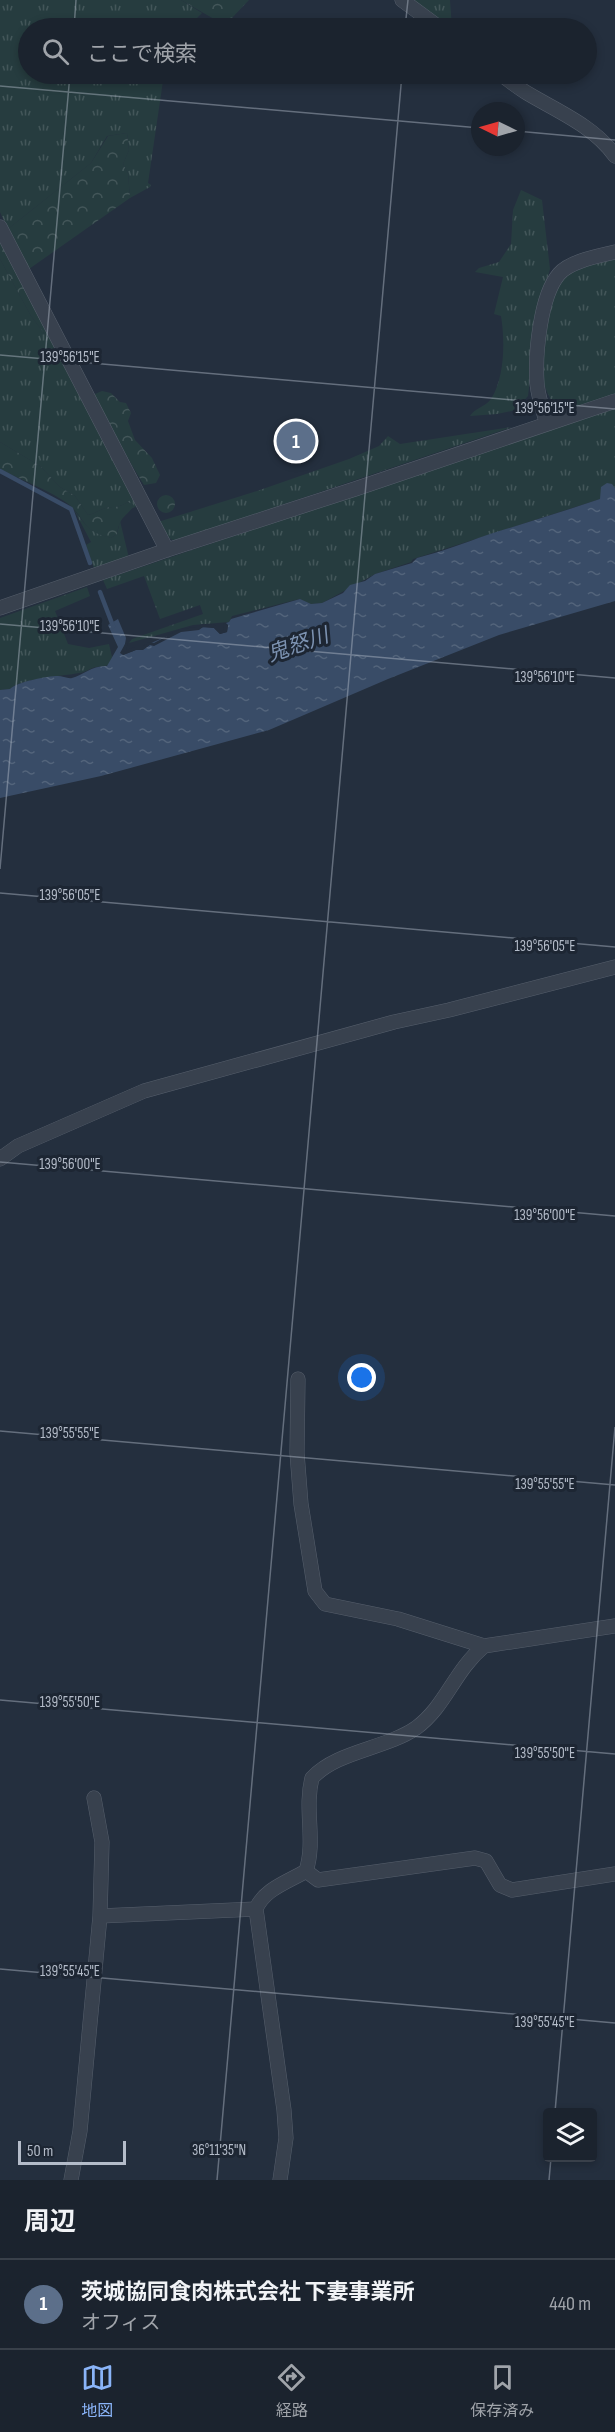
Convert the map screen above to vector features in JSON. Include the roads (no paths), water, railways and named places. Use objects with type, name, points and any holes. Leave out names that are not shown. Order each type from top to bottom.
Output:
[{"type":"street","points":[[402,0],[426,18]]},
{"type":"street","points":[[513,84],[577,121],[615,156]]},
{"type":"street","points":[[0,227],[167,550]]},
{"type":"street","points":[[547,424],[537,384],[538,350],[546,299],[559,273],[584,260],[615,252]]},
{"type":"street","points":[[0,608],[615,401]]},
{"type":"street","points":[[0,1159],[18,1146],[144,1091],[307,1045],[615,967]]},
{"type":"street","points":[[298,1379],[297,1453],[301,1504],[315,1591],[325,1604],[398,1619],[484,1646],[615,1626]]},
{"type":"street","points":[[280,2180],[286,2138],[284,2110],[256,1909],[260,1899],[267,1893],[306,1871],[311,1849],[309,1804],[312,1778],[329,1764],[396,1739],[416,1728],[437,1708],[469,1658],[484,1646]]},
{"type":"street","points":[[71,2180],[80,2132],[100,1916],[102,1842],[94,1798]]},
{"type":"street","points":[[306,1871],[318,1880],[475,1858],[486,1861],[500,1885],[512,1890],[615,1874]]},
{"type":"street","points":[[100,1916],[256,1909]]},
{"type":"water","name":"鬼怒川","points":[[607,483],[612,484],[615,488],[615,601],[499,635],[269,730],[101,776],[0,798],[0,690],[47,677],[72,678],[107,666],[118,647],[108,625],[118,619],[126,638],[123,655],[167,636],[191,629],[214,628],[220,634],[227,632],[226,623],[231,619],[300,599],[311,604],[322,603],[343,593],[350,585],[365,581],[375,574],[412,563],[417,558],[600,499],[601,487]]},
{"type":"waterway","points":[[0,471],[71,509],[90,563]]},
{"type":"waterway","points":[[100,592],[113,626]]},
{"type":"place","name":"茨城協同食肉株式会社 下妻事業所","points":[[296,441]]}]
